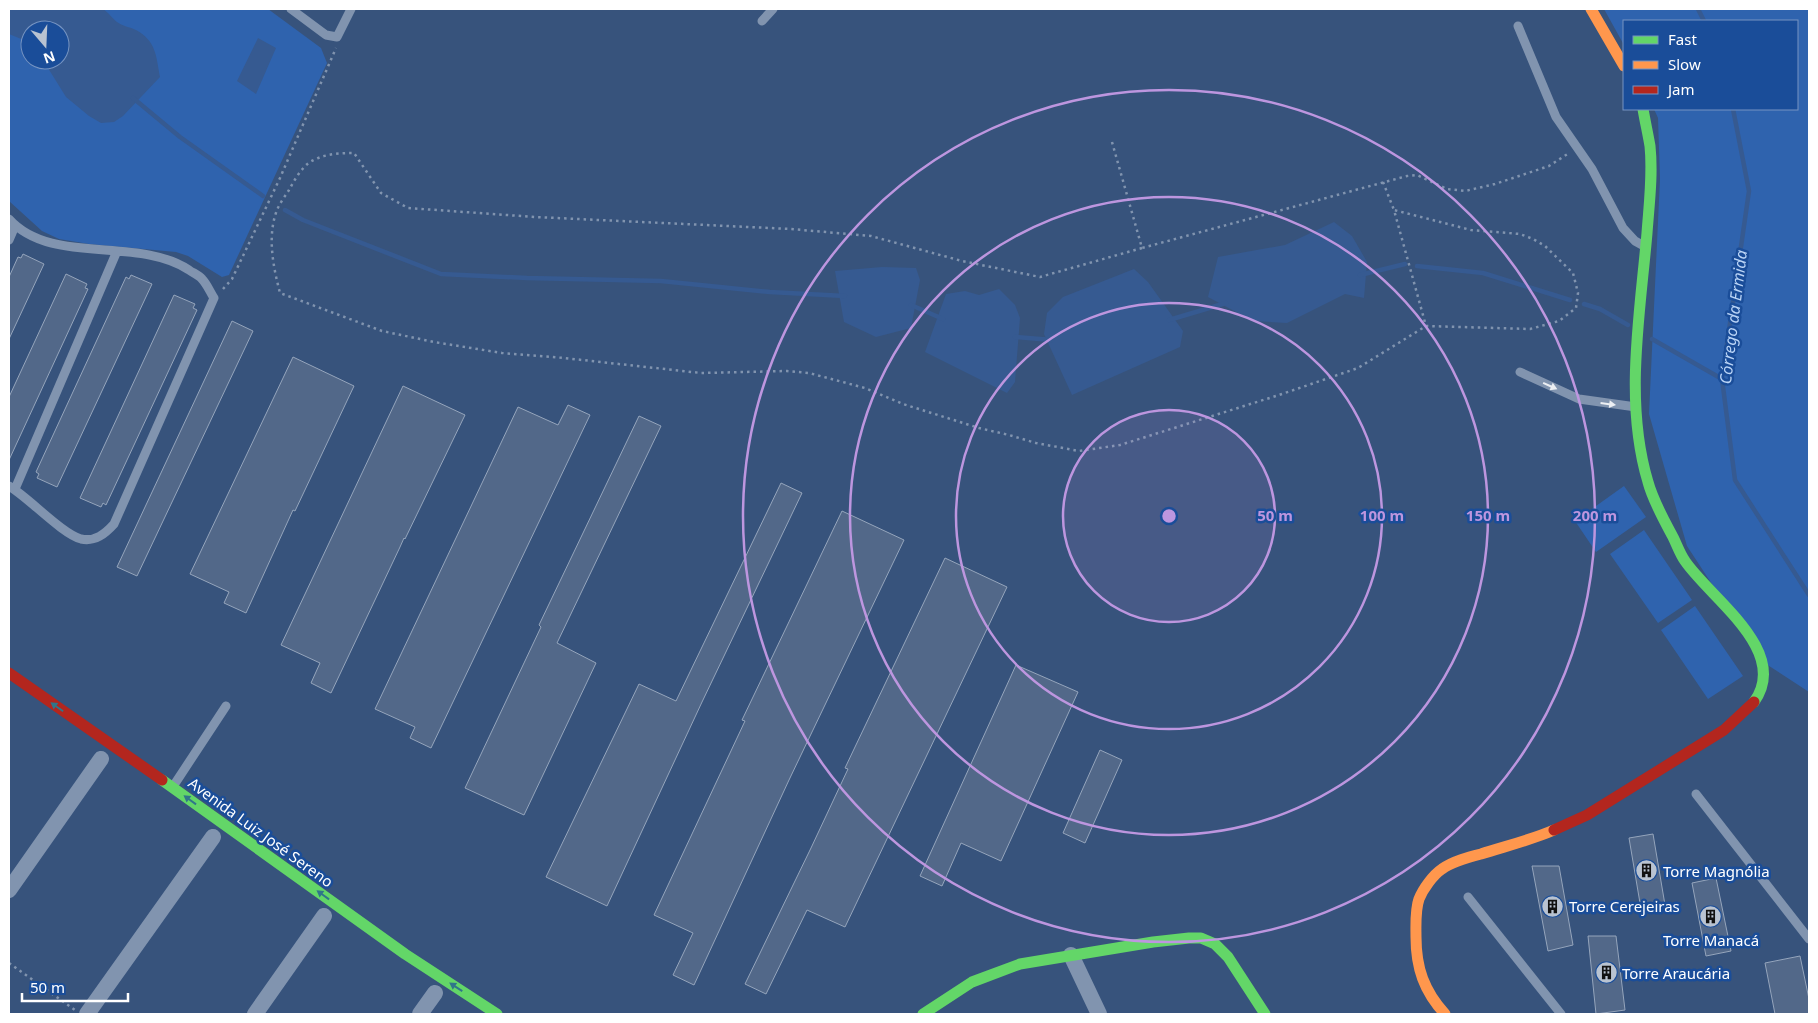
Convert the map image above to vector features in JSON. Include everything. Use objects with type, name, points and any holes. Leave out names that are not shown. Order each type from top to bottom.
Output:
[{"type":"street","points":[[1592,9],[1623,64]]},
{"type":"street","points":[[1445,1014],[1436,1004],[1423,980],[1416,957],[1416,925],[1420,899],[1431,880],[1443,868],[1466,858],[1538,837],[1588,815],[1724,730],[1744,714],[1760,692],[1764,679],[1759,652],[1752,637],[1685,562],[1648,482],[1639,438],[1636,407],[1636,365],[1651,185],[1650,148],[1643,110]]},
{"type":"street","name":"Avenida Luiz José Sereno","points":[[9,673],[405,954],[497,1014]]},
{"type":"street","points":[[9,890],[101,759]]},
{"type":"street","points":[[87,1014],[212,837]]},
{"type":"street","points":[[255,1014],[324,916]]},
{"type":"street","points":[[923,1014],[972,982],[1020,964],[1195,938],[1207,940],[1215,944],[1228,958],[1265,1014]]},
{"type":"street","points":[[1071,955],[1099,1014]]},
{"type":"street","points":[[420,1014],[434,992]]},
{"type":"lane","points":[[290,9],[326,35],[337,37],[351,9]]},
{"type":"lane","points":[[762,21],[773,9]]},
{"type":"lane","points":[[1518,26],[1556,117],[1592,169],[1623,228],[1635,241],[1646,248]]},
{"type":"lane","points":[[9,240],[12,222],[39,238],[58,244],[117,251],[164,257],[181,264],[202,279],[214,298],[114,524],[106,533],[99,537],[88,539],[74,536],[12,487],[117,251]]},
{"type":"lane","points":[[1520,372],[1579,399],[1636,407]]},
{"type":"lane","points":[[173,788],[226,706]]},
{"type":"lane","points":[[1696,794],[1809,938]]},
{"type":"lane","points":[[1468,897],[1561,1014]]},
{"type":"path","points":[[214,298],[232,279],[280,178],[335,52],[337,37]]},
{"type":"path","points":[[1112,142],[1142,248]]},
{"type":"path","points":[[1394,210],[1471,230],[1520,234],[1545,246],[1573,273],[1578,294],[1576,308],[1560,321],[1530,329],[1426,326],[1358,368],[1120,445],[1079,451],[1036,443],[979,428],[903,404],[865,388],[809,373],[787,371],[701,373],[502,353],[382,331],[280,293],[274,272],[272,252],[273,227],[277,209],[294,180],[309,162],[333,153],[354,152],[381,193],[408,208],[535,217],[791,229],[871,236],[962,261],[1040,277],[1383,182],[1417,175],[1447,189],[1465,191],[1495,184],[1549,166],[1577,148]]},
{"type":"path","points":[[1383,182],[1394,210],[1426,326]]},
{"type":"path","points":[[9,962],[81,1014]]},
{"type":"shaded area","points":[[9,9],[268,9],[321,48],[327,63],[229,275],[222,277],[188,256],[176,252],[89,244],[59,239],[42,231],[9,201]]},
{"type":"shaded area","points":[[9,9],[103,9],[119,23],[136,30],[148,39],[154,49],[160,77],[123,116],[114,122],[101,123],[89,116],[66,97],[49,70],[70,70],[70,20],[20,20],[20,39],[9,34]]},
{"type":"shaded area","points":[[1604,9],[1809,9],[1809,692],[1763,662],[1687,546],[1649,414],[1660,179],[1658,118],[1654,110],[1798,110],[1798,20],[1623,20],[1623,43]]},
{"type":"shaded area","points":[[258,38],[276,48],[256,94],[237,81]]},
{"type":"shaded area","points":[[1334,222],[1352,236],[1367,262],[1364,298],[1345,294],[1287,323],[1253,321],[1208,297],[1218,257],[1285,245]]},
{"type":"shaded area","points":[[882,267],[916,268],[920,280],[911,328],[876,337],[844,322],[835,271]]},
{"type":"shaded area","points":[[1134,269],[1148,282],[1183,331],[1180,347],[1072,395],[1044,334],[1047,313],[1063,297]]},
{"type":"shaded area","points":[[999,289],[1015,305],[1020,318],[1015,382],[1007,393],[925,352],[946,294],[965,291],[979,295]]},
{"type":"shaded area","points":[[1624,486],[1646,517],[1596,552],[1575,521]]},
{"type":"shaded area","points":[[1644,530],[1692,600],[1658,623],[1610,554]]},
{"type":"shaded area","points":[[1695,606],[1743,676],[1708,699],[1661,630]]},
{"type":"building","points":[[23,254],[44,264],[9,339],[9,277],[18,257],[21,258]]},
{"type":"building","points":[[66,274],[87,284],[85,288],[88,289],[9,460],[9,397]]},
{"type":"building","points":[[131,275],[152,284],[57,487],[37,478],[39,474],[36,472],[126,277],[129,279]]},
{"type":"building","points":[[174,295],[195,304],[193,308],[197,310],[106,505],[103,503],[101,507],[80,498]]},
{"type":"building","points":[[232,321],[253,331],[137,576],[117,567]]},
{"type":"building","points":[[293,357],[354,386],[295,511],[293,510],[246,613],[224,603],[229,592],[190,574]]},
{"type":"building","points":[[403,386],[465,415],[404,538],[331,693],[311,683],[320,663],[281,645]]},
{"type":"building","points":[[568,405],[590,415],[431,748],[410,738],[415,727],[375,709],[518,407],[558,425]]},
{"type":"building","points":[[639,416],[661,426],[557,643],[596,663],[524,815],[465,788],[541,627],[539,625]]},
{"type":"building","points":[[781,483],[802,493],[607,906],[546,877],[639,684],[676,701]]},
{"type":"building","points":[[842,511],[904,540],[789,780],[694,985],[673,975],[693,933],[654,915],[745,721],[742,720]]},
{"type":"building","points":[[945,558],[1007,587],[845,927],[807,910],[766,994],[745,984],[811,848],[848,769],[845,768]]},
{"type":"building","points":[[1016,665],[1078,692],[1001,861],[961,843],[942,886],[920,876]]},
{"type":"building","points":[[1100,750],[1122,760],[1085,843],[1063,833]]},
{"type":"building","name":"Torre Magnólia","points":[[1653,834],[1665,905],[1641,909],[1629,838]]},
{"type":"building","name":"Torre Cerejeiras","points":[[1532,866],[1559,866],[1573,945],[1548,951]]},
{"type":"building","name":"Torre Manacá","points":[[1716,878],[1731,951],[1706,956],[1692,883]]},
{"type":"building","name":"Torre Araucária","points":[[1588,936],[1616,936],[1625,1010],[1596,1014]]},
{"type":"building","points":[[1800,956],[1809,999],[1809,1014],[1775,1014],[1765,963]]},
{"type":"waterway","name":"Córrego da Ermida","points":[[1698,9],[1704,20]]},
{"type":"waterway","points":[[133,98],[180,137],[263,196]]},
{"type":"waterway","name":"Córrego da Ermida","points":[[1733,110],[1749,191],[1722,379],[1735,480],[1809,595]]},
{"type":"waterway","points":[[285,210],[303,220],[441,274],[661,281],[770,292],[845,296]]},
{"type":"waterway","points":[[1360,275],[1405,264]]},
{"type":"waterway","points":[[1417,266],[1483,273],[1570,300]]},
{"type":"waterway","points":[[1169,320],[1226,303]]},
{"type":"waterway","points":[[1584,304],[1600,309],[1628,325]]},
{"type":"waterway","points":[[911,305],[943,319]]},
{"type":"waterway","points":[[1015,337],[1052,340]]},
{"type":"waterway","points":[[1652,339],[1722,379]]},
{"type":"traffic: fast","points":[[1643,110],[1650,146],[1651,168],[1650,201],[1636,358],[1635,390],[1641,452],[1653,496],[1683,558],[1743,626],[1755,645],[1762,664],[1763,683],[1754,702]]},
{"type":"traffic: fast","points":[[162,780],[405,954],[497,1014]]},
{"type":"traffic: fast","points":[[923,1014],[972,982],[1020,964],[1153,942],[1189,938],[1201,938],[1215,944],[1228,957],[1265,1014]]},
{"type":"traffic: slow","points":[[1591,9],[1623,64]]},
{"type":"traffic: slow","points":[[1445,1014],[1427,988],[1420,969],[1416,948],[1416,913],[1423,891],[1435,875],[1451,864],[1554,830]]},
{"type":"traffic: jam","points":[[9,673],[162,780]]},
{"type":"traffic: jam","points":[[1554,830],[1587,815],[1724,730],[1754,702]]},
{"type":"place","name":"Torre Magnólia","points":[[1647,871]]},
{"type":"place","name":"Torre Cerejeiras","points":[[1553,906]]},
{"type":"place","name":"Torre Manacá","points":[[1711,917]]},
{"type":"place","name":"Torre Araucária","points":[[1606,973]]}]
